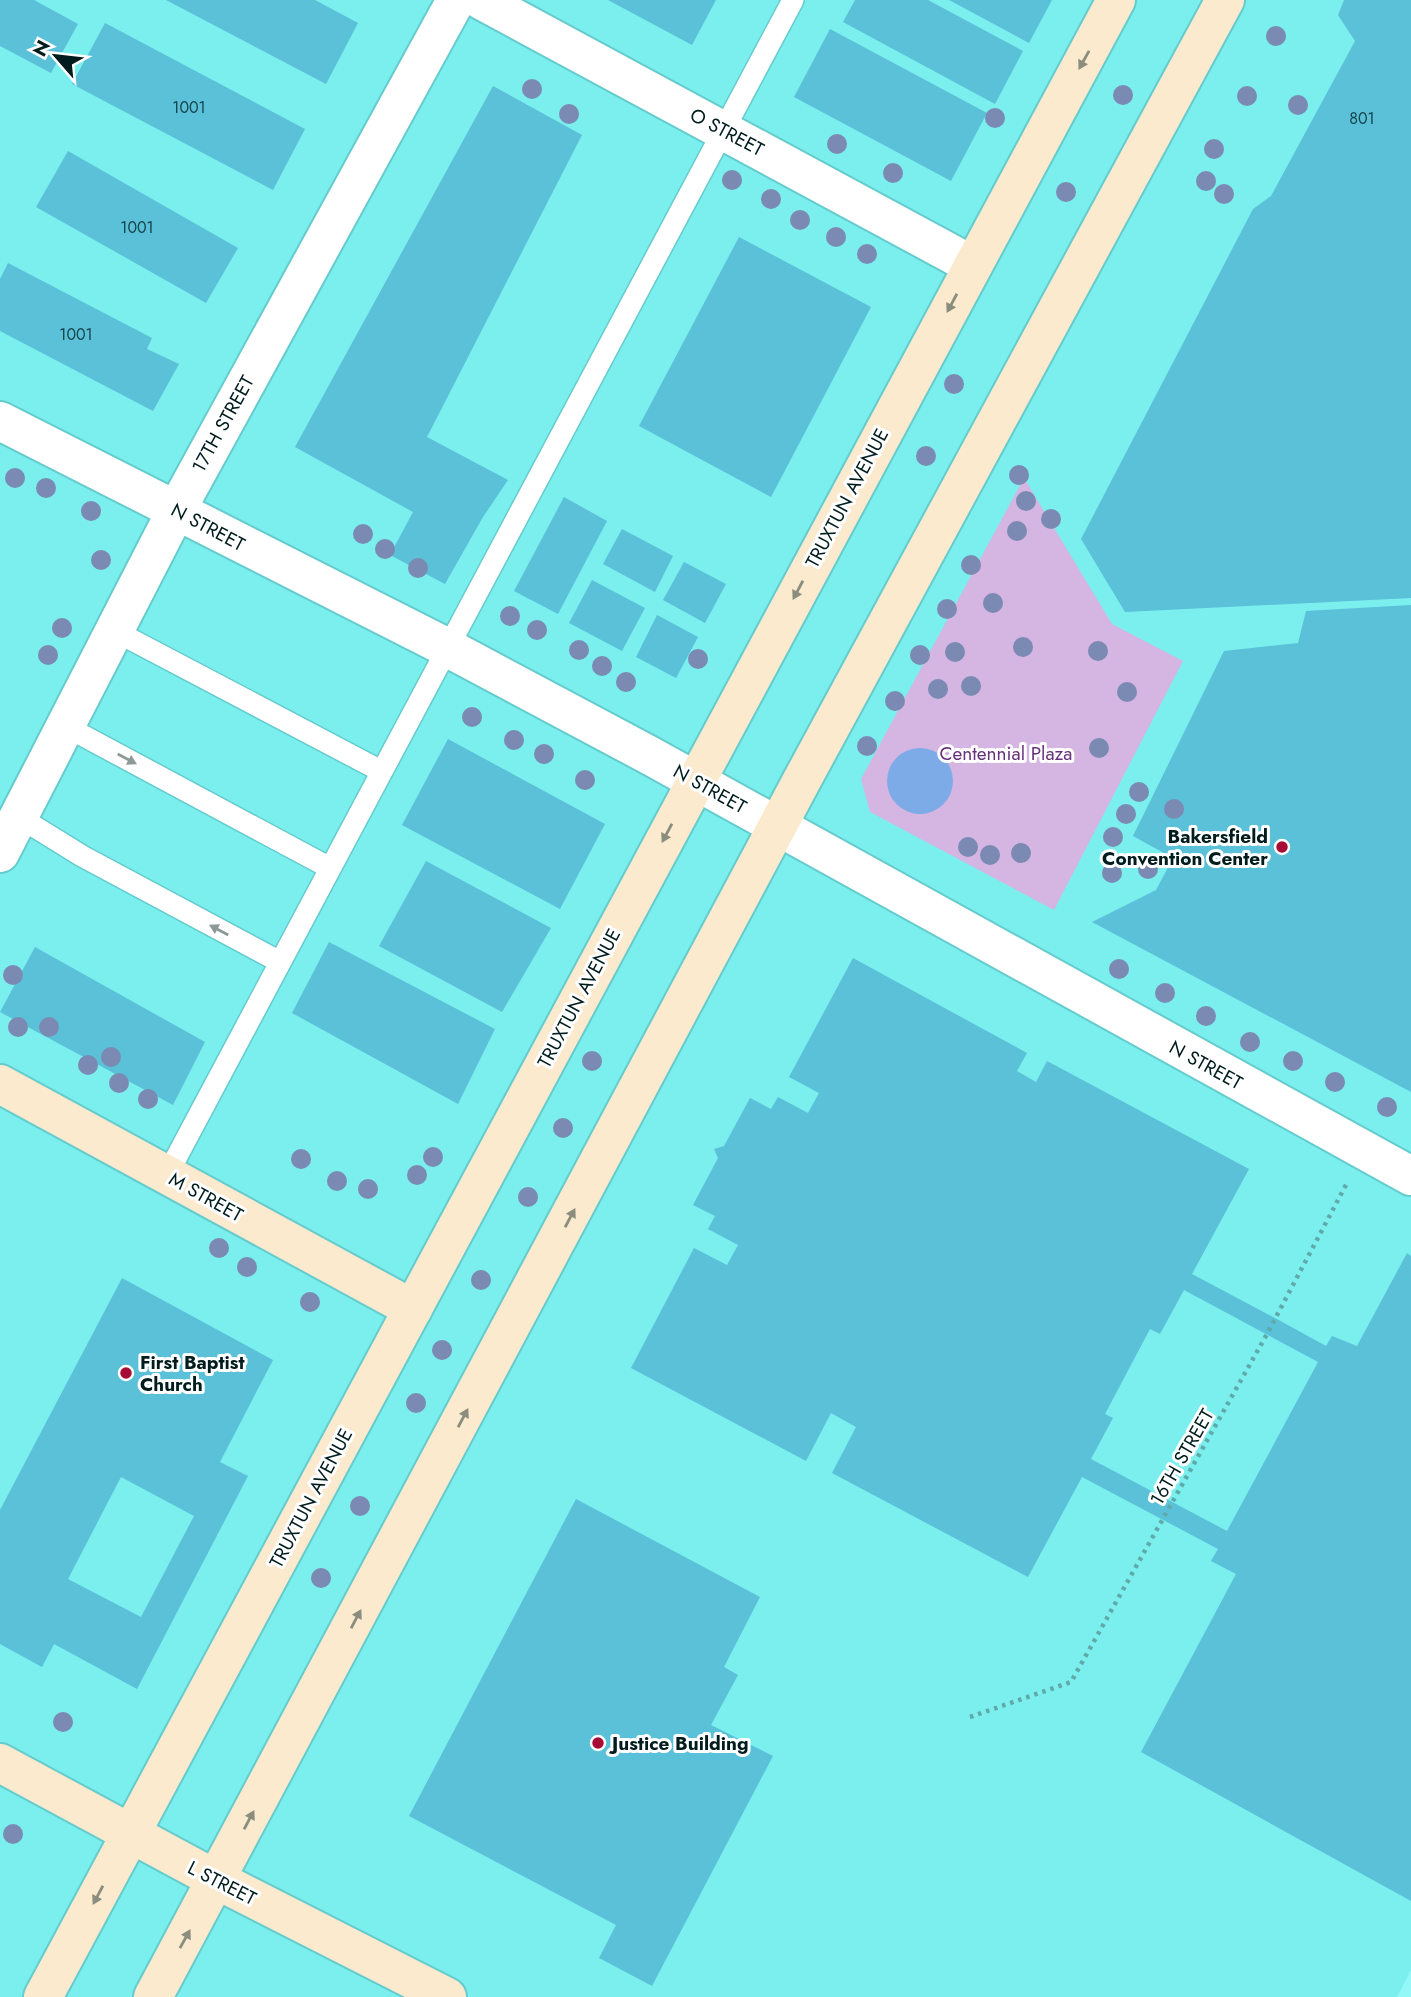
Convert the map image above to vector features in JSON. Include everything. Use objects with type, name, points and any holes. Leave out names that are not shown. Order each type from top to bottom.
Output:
[{"type":"main road","name":"TRUXTUN AVENUE","points":[[43,1997],[1116,0]]},
{"type":"main road","points":[[153,1997],[778,827],[1225,0]]},
{"type":"main road","name":"M STREET","points":[[0,1084],[413,1309]]},
{"type":"main road","name":"L STREET","points":[[0,1763],[130,1835],[447,1997]]},
{"type":"street","name":"17TH STREET","points":[[0,853],[177,509],[456,0]]},
{"type":"street","name":"O STREET","points":[[481,0],[972,265]]},
{"type":"street","name":"N STREET","points":[[0,421],[132,490],[177,509],[237,544],[448,648],[696,781],[1411,1176]]},
{"type":"lane","points":[[167,1175],[793,0]]},
{"type":"lane","points":[[115,631],[381,771]]},
{"type":"lane","points":[[67,727],[330,868]]},
{"type":"lane","points":[[19,817],[82,856],[280,962]]},
{"type":"path","name":"16TH STREET","points":[[970,1717],[1071,1682],[1267,1334],[1364,1151]]},
{"type":"shaded area","points":[[0,0],[1411,0],[1411,1970],[1397,1997],[0,1997]]},
{"type":"shaded area","points":[[913,748],[927,748],[939,753],[948,762],[953,781],[951,794],[944,805],[927,814],[913,814],[901,809],[892,800],[887,788],[887,774],[892,762],[901,753]]},
{"type":"green space","name":"Centennial Plaza","points":[[1024,478],[1112,624],[1183,661],[1054,910],[870,812],[861,779]]},
{"type":"building","points":[[0,0],[34,0],[78,24],[51,73],[0,46]]},
{"type":"building","points":[[166,0],[315,0],[358,23],[326,84]]},
{"type":"building","points":[[608,0],[716,0],[692,45]]},
{"type":"building","points":[[855,0],[928,0],[1023,51],[995,104],[843,22]]},
{"type":"building","points":[[949,0],[1052,0],[1029,43]]},
{"type":"building","points":[[1344,0],[1411,0],[1411,598],[1125,612],[1081,539],[1253,209],[1271,196],[1355,41],[1338,15]]},
{"type":"building","points":[[105,23],[305,129],[273,190],[72,84]]},
{"type":"building","points":[[830,29],[987,113],[951,181],[794,97]]},
{"type":"building","points":[[493,86],[582,135],[427,437],[508,480],[483,517],[445,584],[390,555],[413,512],[295,447]]},
{"type":"building","points":[[68,151],[238,248],[206,303],[36,207]]},
{"type":"building","points":[[739,237],[871,307],[771,497],[639,426]]},
{"type":"building","points":[[8,263],[152,338],[147,349],[179,364],[153,411],[0,331],[0,279]]},
{"type":"building","points":[[564,497],[607,521],[558,614],[514,591]]},
{"type":"building","points":[[622,529],[673,556],[655,592],[603,564]]},
{"type":"building","points":[[684,562],[726,584],[705,623],[663,600]]},
{"type":"building","points":[[592,580],[645,608],[622,651],[569,623]]},
{"type":"building","name":"Bakersfield Convention Center","points":[[1411,605],[1411,1092],[1092,922],[1156,890],[1173,858],[1133,836],[1224,651],[1298,643],[1306,611]]},
{"type":"building","points":[[657,615],[698,637],[676,678],[636,657]]},
{"type":"building","points":[[448,739],[605,824],[560,909],[402,825]]},
{"type":"building","points":[[426,861],[551,928],[502,1012],[379,946]]},
{"type":"building","points":[[329,942],[495,1029],[458,1104],[292,1013]]},
{"type":"building","points":[[35,947],[205,1042],[173,1105],[0,1012]]},
{"type":"building","points":[[853,958],[1027,1053],[1017,1071],[1036,1082],[1047,1061],[1249,1169],[1192,1274],[1326,1346],[1332,1336],[1357,1346],[1407,1253],[1411,1256],[1411,1901],[1141,1752],[1236,1574],[1211,1561],[1218,1549],[1082,1477],[1028,1577],[832,1473],[856,1427],[831,1413],[806,1461],[631,1368],[694,1248],[727,1265],[738,1245],[708,1229],[715,1216],[693,1205],[718,1158],[714,1149],[724,1146],[750,1098],[771,1109],[778,1097],[808,1113],[819,1093],[789,1077]],"holes":[[[1184,1290],[1318,1362],[1227,1531],[1091,1459],[1113,1418],[1105,1414],[1150,1329],[1160,1334]]]},
{"type":"building","points":[[122,1278],[273,1360],[220,1462],[248,1476],[137,1689],[54,1644],[42,1667],[0,1644],[0,1510]],"holes":[[[121,1477],[194,1516],[141,1617],[68,1579]]]},
{"type":"building","name":"Justice Building","points":[[576,1499],[760,1597],[724,1667],[738,1675],[711,1725],[773,1756],[652,1986],[599,1958],[616,1925],[409,1816]]},
{"type":"place","name":"Bakersfield Convention Center","points":[[1282,847]]},
{"type":"place","name":"First Baptist Church","points":[[126,1373]]},
{"type":"place","name":"Justice Building","points":[[598,1743]]}]
